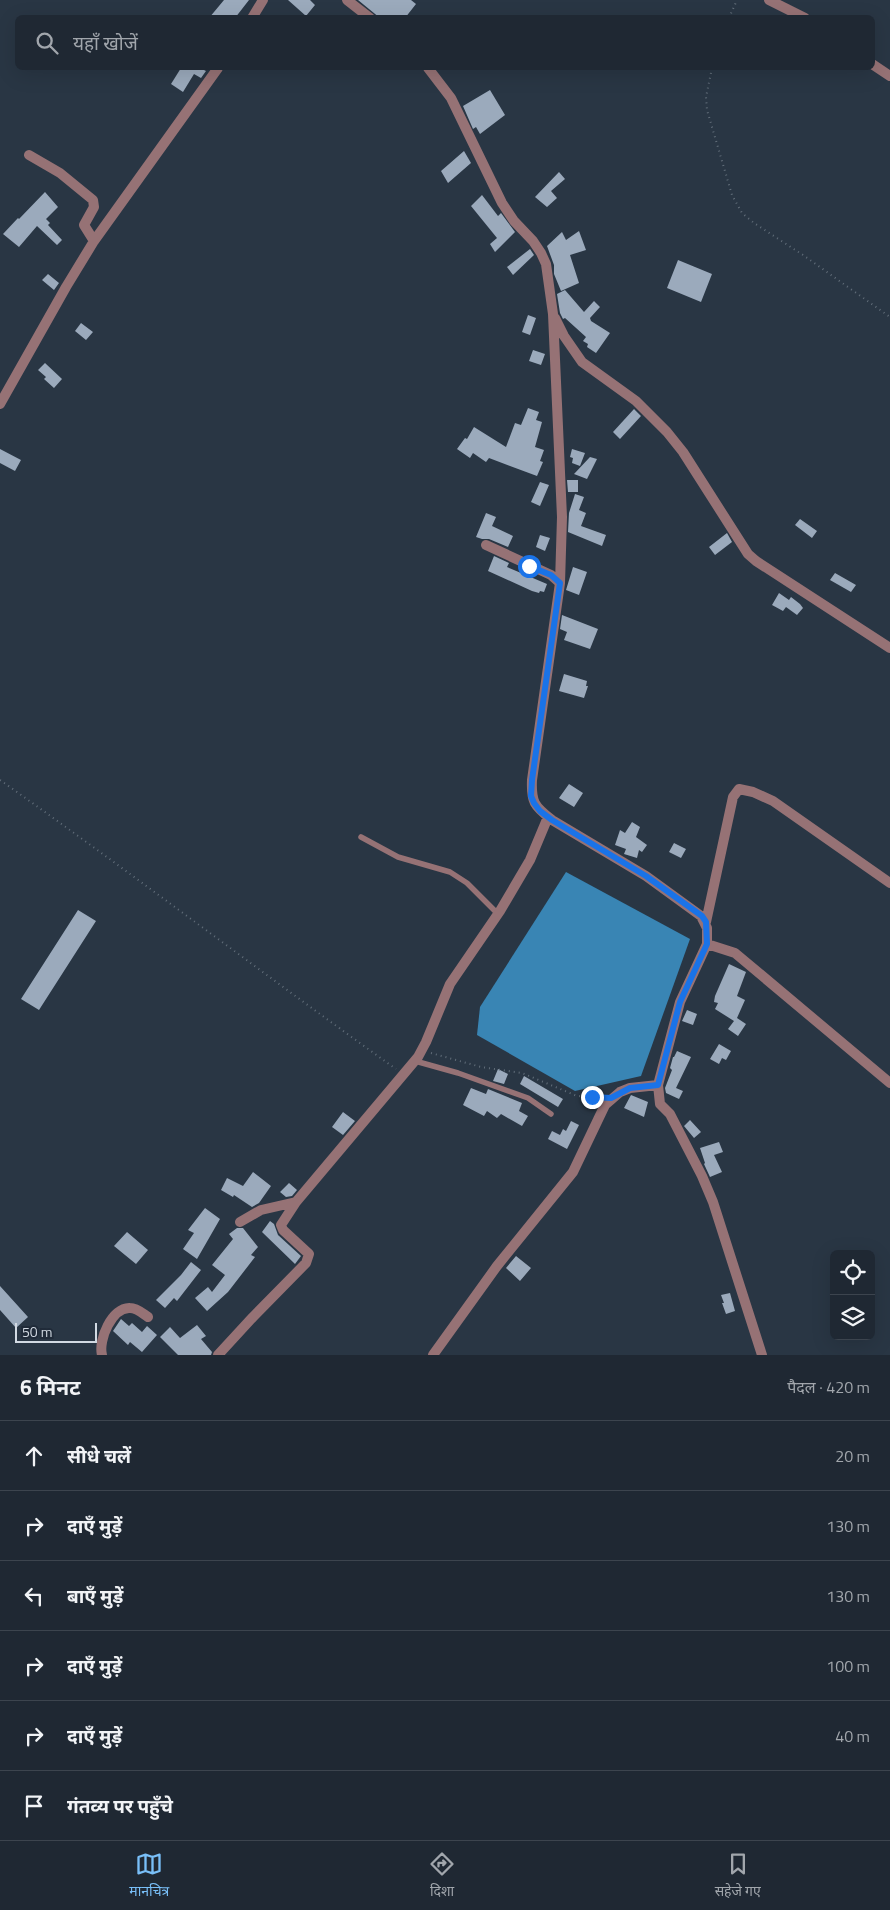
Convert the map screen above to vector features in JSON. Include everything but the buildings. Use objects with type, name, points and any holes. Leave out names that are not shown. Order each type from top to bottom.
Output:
[{"type":"street","points":[[254,15],[263,0]]},
{"type":"street","points":[[347,0],[366,15]]},
{"type":"street","points":[[769,0],[799,15]]},
{"type":"street","points":[[875,66],[890,76]]},
{"type":"street","points":[[0,404],[94,241],[217,70]]},
{"type":"street","points":[[430,70],[451,98],[502,204],[541,254],[546,264],[553,314],[562,517],[560,583],[531,796],[534,803],[548,817],[646,876],[702,916],[706,922]]},
{"type":"street","points":[[29,155],[60,173],[93,200],[94,208],[84,225],[94,241]]},
{"type":"street","points":[[553,314],[564,336],[582,362],[636,401],[667,432],[683,452],[744,550],[756,561],[890,648]]},
{"type":"street","points":[[486,545],[551,575],[560,583]]},
{"type":"street","points":[[762,1355],[713,1202],[702,1176],[670,1114],[660,1104],[658,1085],[680,1002],[707,944],[706,922],[733,797],[739,789],[753,792],[773,801],[890,883]]},
{"type":"street","points":[[218,1355],[253,1316],[306,1263],[309,1254],[291,1238],[281,1225],[296,1202],[415,1061],[422,1050],[450,984],[498,914],[530,860],[548,817]]},
{"type":"street","points":[[707,944],[735,953],[890,1083]]},
{"type":"street","points":[[433,1355],[497,1266],[572,1172],[580,1160],[600,1114],[611,1098],[630,1088],[658,1085]]},
{"type":"street","points":[[240,1222],[261,1210],[296,1202]]},
{"type":"street","points":[[102,1355],[101,1342],[105,1332],[111,1321],[120,1311],[133,1308],[148,1317]]},
{"type":"lane","points":[[361,837],[398,857],[450,872],[467,884],[498,914]]},
{"type":"lane","points":[[415,1061],[458,1073],[528,1098],[551,1114]]},
{"type":"path","points":[[730,15],[737,0]]},
{"type":"path","points":[[712,70],[706,97],[707,110],[732,195],[742,213],[890,318]]},
{"type":"path","points":[[0,780],[403,1075]]},
{"type":"path","points":[[422,1050],[481,1067],[522,1073],[577,1096],[611,1098]]},
{"type":"water","points":[[566,872],[690,939],[641,1076],[575,1091],[477,1035],[480,1007]]},
{"type":"route","points":[[529,566],[551,575],[560,583],[532,780],[531,796],[534,803],[540,811],[552,820],[603,849],[682,901],[702,916],[707,928],[707,944],[680,1002],[658,1085],[630,1088],[611,1098],[592,1097]]}]
